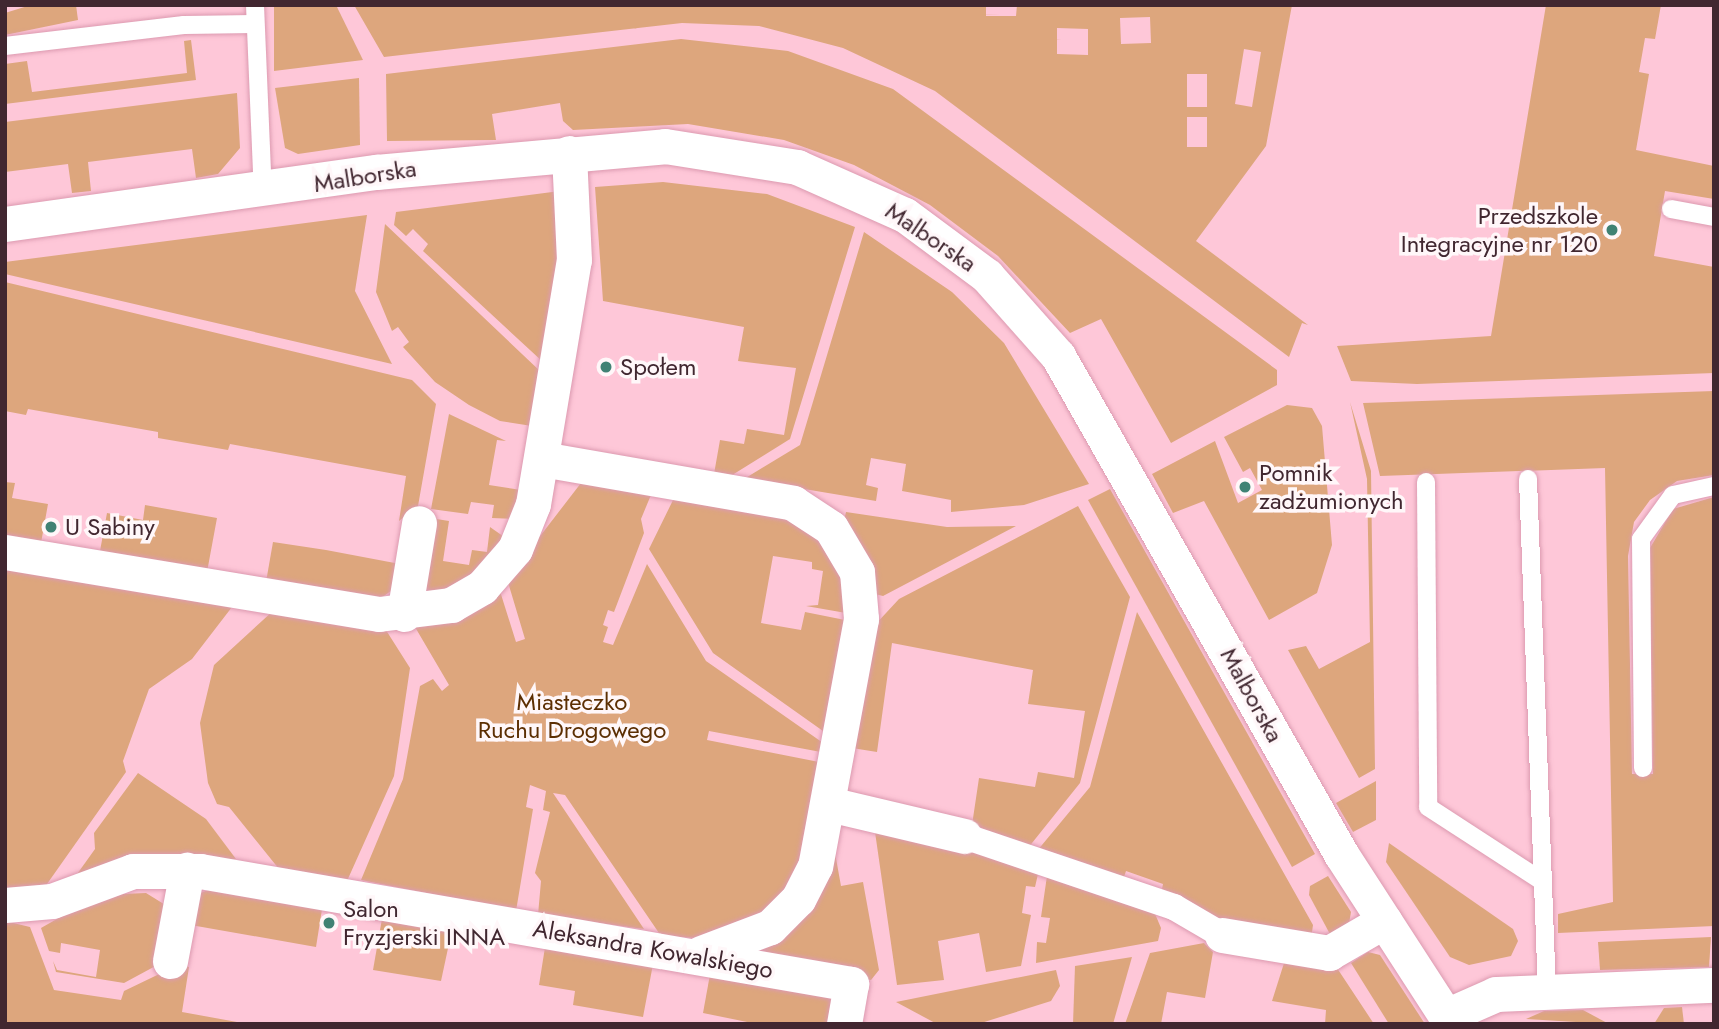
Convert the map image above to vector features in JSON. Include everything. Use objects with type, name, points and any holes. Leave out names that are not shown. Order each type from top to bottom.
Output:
[{"type":"street","name":"Malborska","points":[[5,224],[263,192],[364,173],[569,153],[699,148],[806,170],[905,215],[987,276],[1041,333],[1072,377],[1384,921],[1448,1020]]},
{"type":"street","points":[[5,552],[404,614],[451,605],[499,571],[526,528],[542,459],[574,260],[569,153]]},
{"type":"street","points":[[542,459],[785,500],[817,514],[839,537],[857,572],[862,613],[815,866],[790,909],[744,941],[691,954]]},
{"type":"street","points":[[404,614],[419,523]]},
{"type":"street","points":[[828,804],[964,836],[1174,907],[1222,935],[1329,953],[1384,921]]},
{"type":"street","points":[[170,961],[187,870]]},
{"type":"street","name":"Aleksandra Kowalskiego","points":[[5,905],[53,901],[132,871],[187,870],[691,954],[850,985],[844,1024]]},
{"type":"street","points":[[1448,1020],[1481,997],[1714,985]]},
{"type":"lane","points":[[255,5],[263,192]]},
{"type":"lane","points":[[5,46],[162,27],[254,24]]},
{"type":"lane","points":[[1671,209],[1714,216]]},
{"type":"lane","points":[[1528,479],[1547,992]]},
{"type":"lane","points":[[1426,482],[1428,807],[1542,881]]},
{"type":"lane","points":[[1643,768],[1641,539],[1673,495],[1714,486]]},
{"type":"green space","points":[[31,5],[76,5],[78,20],[5,35],[5,13]]},
{"type":"green space","points":[[274,5],[336,5],[363,60],[274,71]]},
{"type":"green space","points":[[354,5],[986,5],[986,16],[1016,16],[1017,5],[1292,5],[1266,146],[1196,241],[1308,325],[1302,323],[1289,357],[935,91],[843,48],[759,26],[682,23],[384,57]],"holes":[[[1150,17],[1151,43],[1121,44],[1120,18]],[[1057,28],[1088,29],[1088,55],[1057,54]],[[1244,49],[1261,52],[1252,107],[1235,104]],[[1187,74],[1207,74],[1207,107],[1187,107]],[[1187,117],[1207,117],[1207,147],[1187,147]]]},
{"type":"green space","name":"Przedszkole Integracyjne nr 120","points":[[1546,5],[1661,5],[1655,39],[1645,38],[1639,72],[1649,74],[1636,150],[1714,166],[1714,199],[1665,191],[1654,256],[1714,267],[1714,373],[1417,384],[1351,381],[1337,346],[1491,336]]},
{"type":"green space","points":[[681,39],[788,51],[893,89],[1277,370],[1277,385],[1171,443],[1101,319],[1070,333],[998,256],[930,205],[854,165],[784,140],[688,124],[573,130],[563,121],[560,103],[492,114],[496,140],[387,141],[386,74]]},
{"type":"green space","points":[[191,40],[196,80],[5,104],[5,64],[27,61],[32,92],[187,73],[184,41]]},
{"type":"green space","points":[[359,78],[360,145],[298,154],[285,148],[275,88]]},
{"type":"green space","points":[[237,93],[240,148],[218,174],[196,178],[192,149],[88,162],[91,191],[72,193],[68,164],[5,172],[5,122]]},
{"type":"green space","points":[[663,182],[767,194],[855,227],[790,439],[729,477],[714,474],[720,440],[744,444],[747,429],[784,435],[796,368],[738,361],[744,327],[603,301],[595,187]]},
{"type":"green space","points":[[560,191],[563,219],[543,362],[423,251],[428,244],[413,229],[406,236],[394,225],[396,212]]},
{"type":"green space","points":[[367,215],[355,291],[392,364],[5,274],[5,262]]},
{"type":"green space","points":[[385,224],[541,372],[532,426],[500,421],[469,405],[435,382],[403,347],[409,342],[398,327],[392,331],[376,292]]},
{"type":"green space","points":[[864,232],[952,292],[1004,343],[1089,484],[1024,505],[951,512],[951,500],[902,491],[906,464],[871,458],[866,485],[878,488],[876,501],[744,479],[800,445]]},
{"type":"green space","points":[[5,282],[412,380],[436,404],[418,506],[399,521],[406,476],[230,444],[228,450],[158,438],[158,432],[28,409],[26,415],[5,411]]},
{"type":"green space","points":[[1714,391],[1714,475],[1677,481],[1650,500],[1634,522],[1628,556],[1632,774],[1653,774],[1650,548],[1673,509],[1714,497],[1714,926],[1558,933],[1558,914],[1613,902],[1605,468],[1380,476],[1363,403]]},
{"type":"green space","points":[[1350,402],[1371,471],[1375,769],[1359,778],[1288,650],[1306,646],[1319,669],[1370,642],[1367,479]]},
{"type":"green space","points":[[1287,405],[1312,408],[1322,426],[1332,545],[1317,593],[1269,620],[1204,501],[1173,513],[1152,474],[1215,441],[1238,503],[1262,490],[1250,468],[1243,472],[1224,437]]},
{"type":"green space","points":[[449,414],[506,441],[497,440],[489,485],[521,490],[516,519],[492,518],[494,505],[471,502],[468,514],[431,509]]},
{"type":"green space","points":[[5,482],[15,483],[12,498],[48,504],[41,543],[5,537]]},
{"type":"green space","name":"Miasteczko Ruchu Drogowego","points":[[581,483],[653,490],[641,519],[644,533],[614,612],[608,610],[603,625],[608,627],[603,642],[613,645],[647,564],[706,661],[826,745],[821,752],[709,731],[707,740],[819,762],[796,874],[766,913],[698,938],[661,936],[565,795],[553,793],[644,929],[538,915],[541,881],[535,873],[550,812],[543,810],[546,791],[530,785],[526,807],[533,809],[516,911],[361,880],[403,779],[420,686],[433,679],[442,691],[449,685],[415,627],[499,588],[516,642],[525,639],[507,579]]},
{"type":"green space","points":[[1110,489],[1315,854],[1292,867],[1088,500]]},
{"type":"green space","points":[[676,494],[801,521],[840,566],[846,613],[806,606],[818,605],[823,571],[812,569],[812,562],[773,556],[761,623],[801,630],[805,612],[845,620],[823,731],[713,653],[649,549]]},
{"type":"green space","points":[[145,505],[217,518],[207,572],[100,551],[107,513],[143,520]]},
{"type":"green space","points":[[1078,506],[1130,597],[1080,783],[1028,848],[972,825],[979,778],[1035,787],[1038,772],[1074,778],[1085,711],[1028,704],[1033,670],[892,643],[877,752],[852,748],[873,627],[899,599]]},
{"type":"green space","points":[[846,512],[947,527],[1016,526],[883,596],[875,594],[843,524]]},
{"type":"green space","points":[[430,518],[449,521],[443,561],[469,565],[472,550],[487,552],[490,527],[507,539],[479,573],[431,595],[419,584]]},
{"type":"green space","points":[[273,542],[400,564],[391,591],[381,598],[266,582]]},
{"type":"green space","points":[[5,563],[232,607],[192,659],[149,689],[123,761],[126,772],[47,884],[5,891]]},
{"type":"green space","points":[[274,610],[384,627],[410,668],[394,776],[347,881],[279,869],[229,807],[217,804],[208,783],[200,723],[214,665]]},
{"type":"green space","points":[[1137,612],[1313,925],[1311,939],[1221,919],[1161,894],[1163,884],[1126,871],[1123,880],[1037,851],[1090,787]]},
{"type":"green space","points":[[138,773],[206,819],[236,859],[75,877],[95,849],[94,833]]},
{"type":"green space","points":[[1376,781],[1376,820],[1353,832],[1336,803]]},
{"type":"green space","points":[[875,832],[948,841],[1038,874],[1035,887],[1026,886],[1022,913],[1031,915],[1021,966],[986,972],[979,933],[938,941],[944,980],[897,985]]},
{"type":"green space","points":[[1389,843],[1513,929],[1518,941],[1511,956],[1469,965],[1450,957],[1386,862]]},
{"type":"green space","points":[[835,853],[841,886],[863,882],[879,970],[871,980],[764,960],[757,953]]},
{"type":"green space","points":[[1047,876],[1153,909],[1161,928],[1158,941],[1036,963],[1037,942],[1046,943],[1050,918],[1041,917]]},
{"type":"green space","points":[[1328,876],[1351,912],[1349,924],[1331,936],[1309,895],[1310,886]]},
{"type":"green space","points":[[214,888],[323,903],[316,947],[185,924],[200,893]]},
{"type":"green space","points":[[146,893],[167,906],[161,963],[124,983],[56,972],[53,961],[57,970],[96,977],[100,950],[61,943],[60,953],[49,951],[41,928],[99,895]]},
{"type":"green space","points":[[383,913],[453,925],[441,981],[373,970]]},
{"type":"green space","points":[[5,921],[30,927],[54,990],[121,1000],[124,991],[178,965],[189,967],[182,1012],[248,1024],[5,1024]]},
{"type":"green space","points":[[1711,937],[1709,967],[1600,970],[1598,942]]},
{"type":"green space","points":[[546,941],[654,959],[643,1017],[573,1005],[575,991],[539,985]]},
{"type":"green space","points":[[1204,943],[1213,952],[1205,998],[1167,992],[1161,1024],[1125,1024],[1150,953]]},
{"type":"green space","points":[[1368,952],[1380,955],[1425,1024],[1389,1024],[1351,963]]},
{"type":"green space","points":[[1132,957],[1113,1024],[1073,1024],[1075,966]]},
{"type":"green space","points":[[1285,960],[1337,968],[1374,1024],[1325,1024],[1326,1010],[1272,1001]]},
{"type":"green space","points":[[711,969],[832,995],[833,1024],[757,1024],[703,1013]]},
{"type":"green space","points":[[1056,970],[1060,986],[1051,1001],[978,1024],[937,1024],[896,1002]]},
{"type":"green space","points":[[1682,1007],[1684,1024],[1654,1024],[1664,1008]]},
{"type":"green space","points":[[1583,1010],[1609,1024],[1526,1019],[1544,1011]]},
{"type":"place","name":"Przedszkole Integracyjne nr 120","points":[[1612,230]]},
{"type":"place","name":"Społem","points":[[606,367]]},
{"type":"place","name":"Pomnik zadżumionych","points":[[1245,487]]},
{"type":"place","name":"U Sabiny","points":[[51,527]]},
{"type":"place","name":"Salon Fryzjerski INNA","points":[[329,923]]}]
